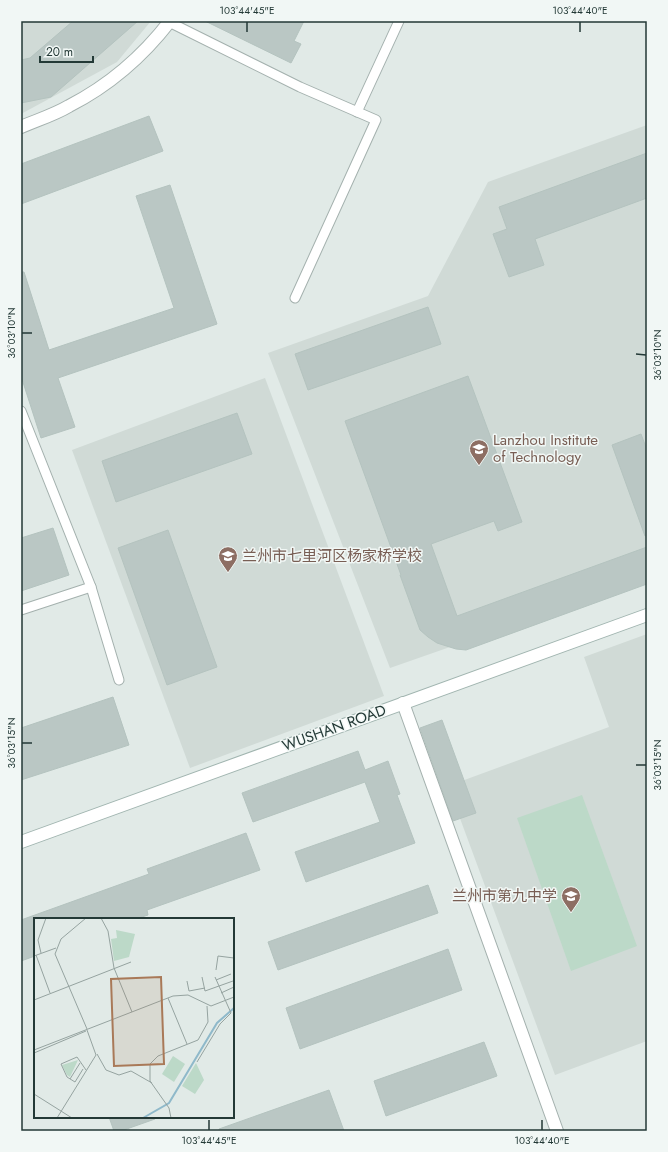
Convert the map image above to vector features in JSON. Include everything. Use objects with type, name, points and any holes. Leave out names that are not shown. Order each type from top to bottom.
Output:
[{"type":"main road","points":[[21,127],[69,106],[118,75],[155,40],[169,22]]},
{"type":"main road","name":"WUSHAN ROAD","points":[[21,842],[647,615]]},
{"type":"main road","points":[[403,703],[557,1131]]},
{"type":"lane","points":[[357,112],[399,21]]},
{"type":"lane","points":[[169,22],[300,87],[376,120],[296,298]]},
{"type":"lane","points":[[21,411],[91,587],[119,680]]},
{"type":"lane","points":[[21,610],[91,587]]},
{"type":"shaded area","points":[[21,21],[151,21],[117,62],[21,114]]},
{"type":"shaded area","name":"Lanzhou Institute of Technology","points":[[647,125],[647,578],[390,668],[268,353],[428,296],[488,182]]},
{"type":"shaded area","name":"兰州市七里河区杨家桥学校","points":[[265,378],[384,696],[190,768],[72,450]]},
{"type":"shaded area","name":"兰州市第九中学","points":[[647,634],[647,1041],[555,1075],[448,786],[609,727],[584,657]]},
{"type":"green space","points":[[582,795],[637,946],[571,971],[517,818]]},
{"type":"building","points":[[73,21],[138,21],[51,97],[21,103],[21,60],[30,58]]},
{"type":"building","points":[[205,21],[304,21],[294,41],[301,44],[291,63]]},
{"type":"building","points":[[149,116],[163,151],[21,204],[21,164]]},
{"type":"building","points":[[647,153],[647,198],[535,239],[544,265],[509,277],[493,234],[507,229],[499,207]]},
{"type":"building","points":[[170,185],[217,324],[58,378],[75,427],[41,438],[21,376],[21,272],[24,272],[49,350],[174,308],[136,196]]},
{"type":"building","points":[[428,307],[441,344],[308,390],[295,354]]},
{"type":"building","points":[[468,376],[522,522],[498,531],[494,521],[431,544],[457,616],[647,547],[647,584],[466,650],[456,649],[437,643],[420,630],[345,421]]},
{"type":"building","points":[[237,413],[252,454],[116,502],[102,461]]},
{"type":"building","points":[[641,434],[647,450],[647,536],[645,536],[612,445]]},
{"type":"building","points":[[53,528],[69,575],[21,591],[21,538]]},
{"type":"building","points":[[168,530],[217,667],[167,685],[118,548]]},
{"type":"building","points":[[113,697],[129,745],[21,780],[21,728]]},
{"type":"building","points":[[442,720],[476,813],[453,821],[420,728]]},
{"type":"building","points":[[358,751],[365,770],[388,761],[400,794],[397,795],[415,843],[306,882],[295,852],[380,822],[365,782],[253,822],[242,793]]},
{"type":"building","points":[[246,833],[260,870],[147,910],[148,915],[139,918],[34,918],[34,956],[21,961],[21,920],[149,874],[147,869]]},
{"type":"building","points":[[428,885],[438,913],[278,970],[268,942]]},
{"type":"building","points":[[448,949],[462,990],[300,1049],[286,1008]]},
{"type":"building","points":[[484,1042],[497,1076],[386,1116],[374,1081]]},
{"type":"building","points":[[329,1090],[344,1131],[219,1131],[219,1129]]},
{"type":"building","points":[[109,1118],[155,1118],[121,1131],[114,1131]]},
{"type":"place","name":"Lanzhou Institute of Technology","points":[[479,466]]},
{"type":"place","name":"兰州市七里河区杨家桥学校","points":[[228,573]]},
{"type":"place","name":"兰州市第九中学","points":[[571,913]]}]
